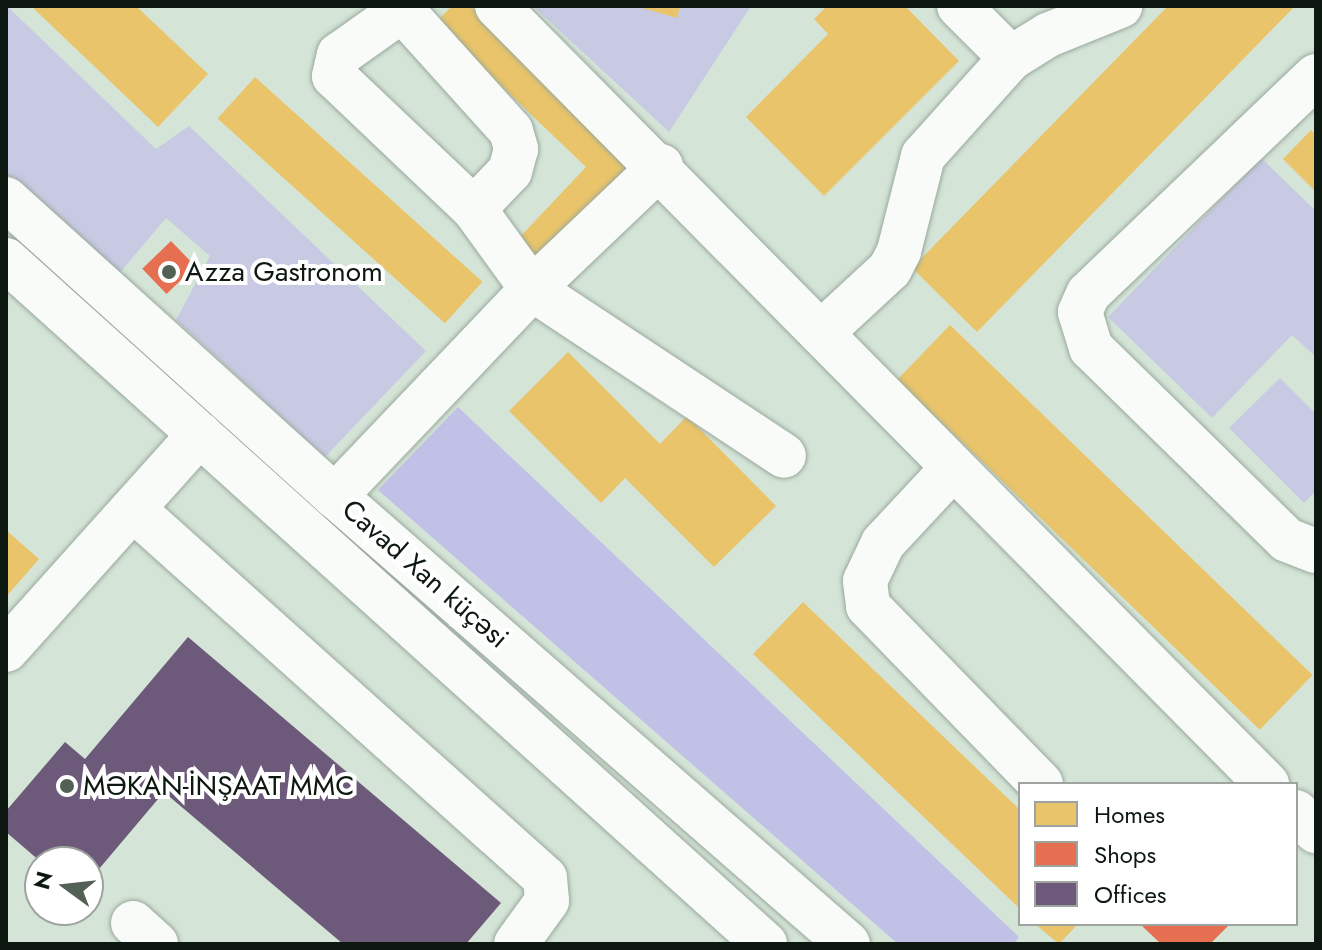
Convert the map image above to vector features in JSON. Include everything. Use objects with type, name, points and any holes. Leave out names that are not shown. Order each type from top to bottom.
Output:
[{"type":"street","points":[[497,6],[661,166],[1249,778]]},
{"type":"street","points":[[959,6],[1011,58]]},
{"type":"street","points":[[821,333],[890,269],[923,156],[1011,58],[1048,35],[1120,6]]},
{"type":"street","points":[[474,209],[510,171],[516,149],[511,131],[406,8],[339,55],[334,76],[474,209],[532,289],[784,456]]},
{"type":"street","points":[[1316,76],[1088,294],[1080,312],[1091,348],[1287,540],[1316,551]]},
{"type":"street","points":[[335,496],[532,289],[661,166]]},
{"type":"street","name":"Cavad Xan küçəsi","points":[[6,199],[335,496],[848,944]]},
{"type":"street","name":"Cavad Xan küçəsi","points":[[6,260],[765,944]]},
{"type":"street","points":[[6,650],[200,434]]},
{"type":"street","points":[[951,470],[883,543],[865,581],[868,606],[1039,782]]},
{"type":"street","points":[[133,509],[545,878],[547,901],[516,944]]},
{"type":"street","points":[[1298,814],[1316,831]]},
{"type":"shaded area","points":[[7,6],[156,149],[189,126],[426,351],[325,457],[176,320],[210,256],[166,218],[118,275],[6,174]]},
{"type":"shaded area","points":[[533,6],[751,6],[669,132]]},
{"type":"shaded area","points":[[1261,158],[1316,211],[1316,357],[1292,335],[1212,418],[1108,317]]},
{"type":"shaded area","points":[[1280,378],[1316,414],[1316,491],[1304,503],[1229,428]]},
{"type":"shaded area","points":[[458,407],[1019,937],[1014,944],[898,944],[378,490]]},
{"type":"building: Homes","points":[[31,6],[136,6],[208,74],[158,127]]},
{"type":"building: Homes","points":[[452,6],[470,6],[636,162],[544,262],[518,239],[586,167],[435,23]]},
{"type":"building: Homes","points":[[635,6],[680,6],[677,18]]},
{"type":"building: Homes","points":[[827,6],[905,6],[959,61],[824,196],[746,117],[828,34],[814,19]]},
{"type":"building: Homes","points":[[1168,6],[1295,6],[977,332],[912,268]]},
{"type":"building: Homes","points":[[255,77],[482,282],[445,323],[218,119]]},
{"type":"building: Homes","points":[[1311,130],[1316,135],[1316,192],[1283,159]]},
{"type":"building: Homes","points":[[950,325],[1313,675],[1260,730],[897,380]]},
{"type":"building: Homes","points":[[568,352],[660,444],[687,416],[776,506],[714,567],[625,478],[601,503],[509,411]]},
{"type":"building: Homes","points":[[6,530],[39,559],[6,597]]},
{"type":"building: Homes","points":[[803,602],[1018,808],[1018,907],[753,654]]},
{"type":"building: Homes","points":[[1037,926],[1076,926],[1059,944]]},
{"type":"building: Shops","points":[[171,241],[195,266],[167,294],[142,269]]},
{"type":"building: Shops","points":[[1142,926],[1228,926],[1210,944],[1161,944]]},
{"type":"building: Offices","points":[[188,637],[501,903],[466,944],[343,944],[164,792],[104,863],[104,846],[24,847],[6,832],[6,811],[65,742],[85,759]]},
{"type":"place","name":"Azza Gastronom","points":[[169,272]]},
{"type":"place","name":"MƏKAN-İNŞAAT MMC","points":[[67,786]]}]
